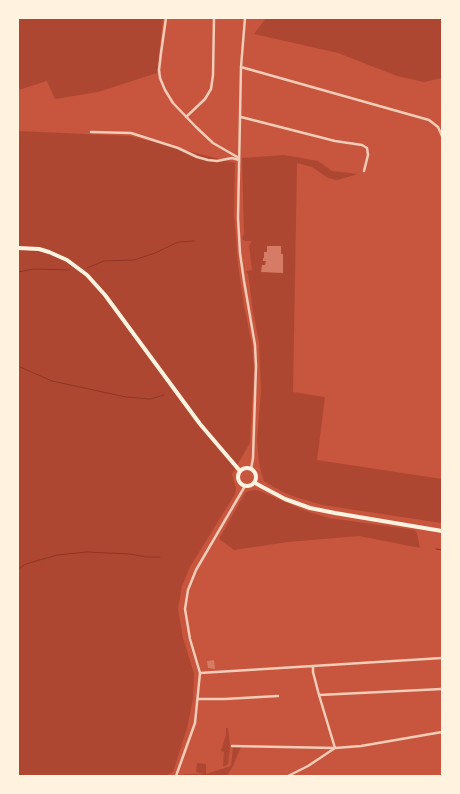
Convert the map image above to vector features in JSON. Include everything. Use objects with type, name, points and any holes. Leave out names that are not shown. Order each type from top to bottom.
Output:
[{"type":"main road","points":[[18,248],[39,249],[49,252],[73,264],[87,275],[105,295],[200,424],[240,472]]},
{"type":"main road","points":[[244,469],[251,469],[256,474],[255,483],[251,486],[241,484],[238,476],[240,472],[244,469]]},
{"type":"main road","points":[[255,483],[285,499],[310,508],[442,531]]},
{"type":"street","points":[[166,18],[160,78],[165,90],[173,103],[196,128],[213,143],[239,159]]},
{"type":"street","points":[[186,117],[205,99],[212,89],[214,18]]},
{"type":"street","points":[[245,18],[241,67],[238,218],[240,254],[255,345],[256,366],[251,469]]},
{"type":"street","points":[[241,67],[429,120],[438,127],[442,136]]},
{"type":"street","points":[[241,116],[335,141],[362,145],[367,148],[368,154],[364,171]]},
{"type":"street","points":[[91,132],[131,133],[208,160],[239,159]]},
{"type":"street","points":[[175,776],[195,723],[200,672],[190,639],[186,616],[185,609],[188,590],[196,570],[245,486]]},
{"type":"street","points":[[200,672],[313,667],[442,658]]},
{"type":"street","points":[[313,667],[319,695],[335,748]]},
{"type":"street","points":[[319,695],[442,689]]},
{"type":"street","points":[[198,699],[225,700],[278,696]]},
{"type":"street","points":[[232,746],[335,748],[361,746],[442,732]]},
{"type":"street","points":[[288,776],[308,766],[335,748]]},
{"type":"shaded area","points":[[18,18],[163,18],[157,73],[98,92],[55,99],[47,81],[18,90]]},
{"type":"shaded area","points":[[266,18],[442,18],[442,78],[424,82],[397,76],[338,53],[254,34]]},
{"type":"shaded area","points":[[18,131],[130,136],[235,163],[234,214],[238,264],[252,344],[254,370],[250,443],[232,474],[236,488],[235,494],[190,567],[182,586],[178,609],[183,638],[194,673],[193,699],[187,728],[173,772],[165,776],[18,776]]},
{"type":"shaded area","points":[[284,155],[318,161],[332,171],[358,174],[337,180],[328,178],[312,167],[297,163],[293,392],[325,397],[317,460],[442,479],[442,523],[322,505],[295,497],[264,481],[259,463],[257,439],[261,390],[259,342],[246,271],[252,270],[249,245],[251,241],[242,239],[244,233],[242,158]]},
{"type":"shaded area","points":[[255,490],[306,511],[329,518],[415,530],[420,548],[359,536],[288,542],[234,550],[219,539],[245,493]]},
{"type":"shaded area","points":[[226,728],[228,728],[230,746],[228,764],[223,767],[224,752],[221,751]]},
{"type":"shaded area","points":[[233,747],[241,747],[227,776],[182,776],[184,774],[204,774],[196,772],[197,763],[206,764],[206,774],[231,766]]},
{"type":"building","points":[[267,246],[281,246],[283,273],[261,272],[262,265],[265,265],[266,261],[263,261],[263,258],[264,252],[267,252]]},
{"type":"building","points":[[214,660],[215,669],[208,668],[207,661]]},
{"type":"waterway","points":[[87,268],[104,261],[134,260],[178,242],[194,241]]},
{"type":"waterway","points":[[18,272],[34,269],[70,270]]},
{"type":"waterway","points":[[18,366],[52,381],[126,397],[150,399],[164,395]]},
{"type":"waterway","points":[[436,549],[442,550]]},
{"type":"waterway","points":[[18,569],[26,564],[57,555],[87,552],[160,557]]}]
